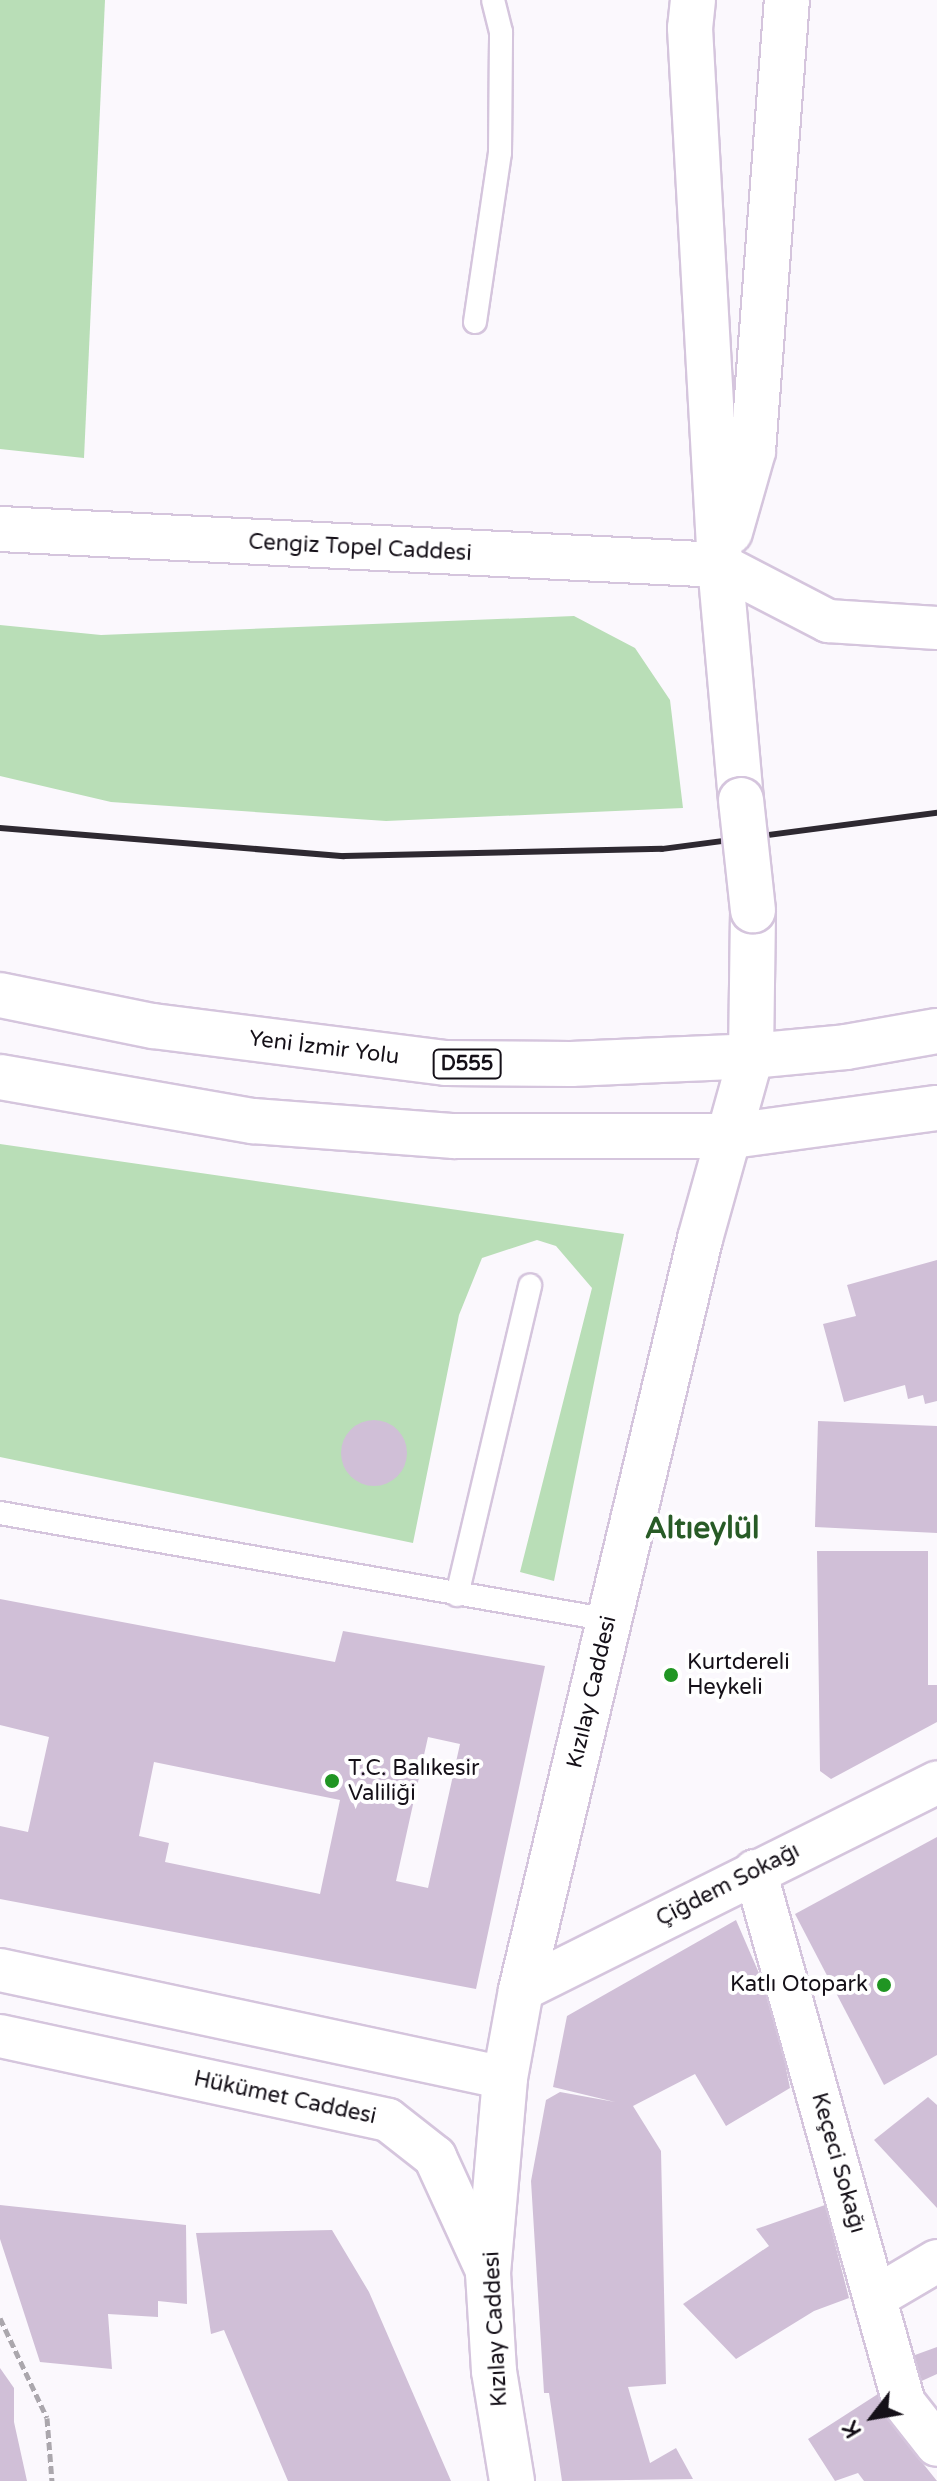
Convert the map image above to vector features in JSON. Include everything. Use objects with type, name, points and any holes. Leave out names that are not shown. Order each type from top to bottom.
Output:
[{"type":"main road","name":"Kızılay Caddesi","points":[[512,2481],[494,2371],[488,2273],[505,2078],[521,1990],[700,1239],[732,1136],[751,1056],[753,910],[720,565],[690,28],[693,0]]},
{"type":"main road","points":[[720,565],[753,451],[787,0]]},
{"type":"main road","name":"Cengiz Topel Caddesi","points":[[0,529],[720,565]]},
{"type":"main road","name":"Yeni İzmir Yolu","points":[[0,995],[153,1026],[446,1063],[571,1064],[751,1056],[846,1047],[937,1031]]},
{"type":"main road","points":[[0,1077],[253,1121],[454,1136],[732,1136],[937,1108]]},
{"type":"street","points":[[720,565],[828,621],[937,628]]},
{"type":"street","name":"Çiğdem Sokağı","points":[[521,1990],[937,1783]]},
{"type":"street","name":"Keçeci Sokağı","points":[[755,1871],[904,2403],[937,2445]]},
{"type":"street","points":[[0,1970],[505,2078]]},
{"type":"street","name":"Hükümet Caddesi","points":[[0,2036],[388,2120],[435,2157],[488,2273]]},
{"type":"street","points":[[876,2297],[937,2261]]},
{"type":"lane","points":[[475,322],[500,153],[501,32],[493,0]]},
{"type":"lane","points":[[457,1595],[530,1286]]},
{"type":"lane","points":[[0,1513],[610,1620]]},
{"type":"path","points":[[0,2318],[47,2418],[52,2481]]},
{"type":"green space","points":[[0,0],[105,0],[84,458],[0,449]]},
{"type":"green space","points":[[574,616],[635,648],[670,700],[683,808],[386,821],[111,802],[0,776],[0,625],[101,635]]},
{"type":"green space","points":[[0,1144],[624,1234],[554,1581],[520,1572],[592,1288],[556,1246],[537,1240],[482,1258],[459,1315],[413,1543],[0,1457]]},
{"type":"building","points":[[937,1260],[937,1401],[925,1404],[923,1395],[908,1399],[905,1385],[844,1402],[823,1324],[856,1316],[847,1285]]},
{"type":"building","points":[[374,1420],[397,1430],[407,1453],[397,1476],[374,1486],[351,1476],[341,1453],[351,1430]]},
{"type":"building","points":[[818,1421],[937,1426],[937,1533],[815,1527]]},
{"type":"building","points":[[817,1551],[928,1551],[928,1685],[937,1685],[937,1722],[831,1779],[820,1771]]},
{"type":"building","name":"T.C. Balıkesir Valiliği","points":[[0,1599],[335,1662],[343,1631],[545,1666],[476,1989],[0,1899],[0,1826],[28,1832],[49,1737],[0,1725]],"holes":[[[428,1737],[460,1744],[428,1888],[396,1881]],[[154,1762],[340,1800],[320,1894],[165,1862],[169,1843],[139,1836]]]},
{"type":"building","name":"Katlı Otopark","points":[[937,1837],[937,2055],[884,2085],[795,1914]]},
{"type":"building","points":[[736,1920],[774,2008],[790,2088],[726,2126],[695,2074],[633,2106],[661,2151],[666,2384],[628,2387],[650,2463],[676,2448],[693,2479],[562,2481],[549,2393],[544,2393],[531,2181],[546,2100],[560,2092],[615,2102],[553,2087],[567,2016]]},
{"type":"building","points":[[928,2097],[937,2105],[937,2208],[874,2140]]},
{"type":"building","points":[[0,2205],[186,2225],[187,2304],[158,2301],[158,2317],[108,2314],[112,2369],[40,2362],[0,2239]]},
{"type":"building","points":[[825,2205],[849,2298],[814,2311],[736,2359],[683,2304],[769,2246],[756,2229]]},
{"type":"building","points":[[332,2230],[369,2292],[451,2481],[288,2481],[224,2330],[211,2334],[196,2233]]},
{"type":"building","points":[[937,2347],[937,2374],[915,2384],[904,2359]]},
{"type":"building","points":[[0,2368],[14,2388],[14,2422],[27,2481],[0,2481]]},
{"type":"building","points":[[881,2392],[905,2441],[937,2481],[864,2481],[858,2473],[835,2481],[808,2439]]},
{"type":"railway","points":[[0,828],[344,856],[662,849],[937,813]]},
{"type":"place","name":"Kurtdereli Heykeli","points":[[671,1675]]},
{"type":"place","name":"T.C. Balıkesir Valiliği","points":[[332,1781]]},
{"type":"place","name":"Katlı Otopark","points":[[884,1985]]},
{"type":"district","name":"Altıeylül","points":[[702,1529]]}]
